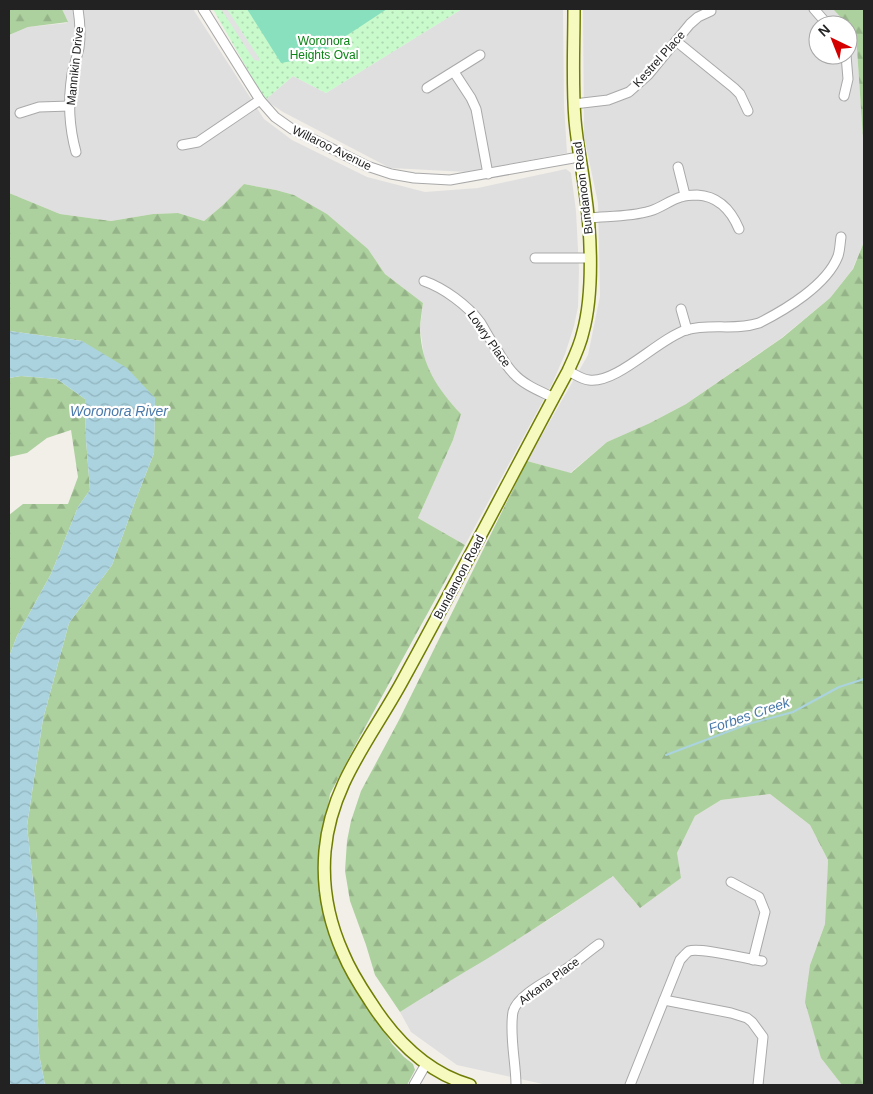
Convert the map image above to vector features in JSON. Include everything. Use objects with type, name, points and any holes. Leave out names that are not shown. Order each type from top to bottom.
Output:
[{"type":"street","name":"Mannikin Drive","points":[[76,152],[71,128],[70,106],[72,73],[80,42],[78,9]]},
{"type":"street","name":"Willaroo Avenue","points":[[203,9],[260,100],[275,117],[292,129],[378,170],[414,178],[450,180],[579,157]]},
{"type":"street","name":"Bundanoon Road","points":[[470,1085],[445,1076],[426,1064],[401,1043],[384,1022],[358,981],[343,954],[333,924],[327,896],[325,852],[331,818],[349,770],[404,679],[554,398],[580,343],[586,322],[590,284],[590,258],[588,218],[574,104],[574,9]]},
{"type":"street","name":"Kestrel Place","points":[[574,104],[608,100],[629,92],[648,75],[690,24],[698,17],[711,11]]},
{"type":"street","points":[[676,41],[734,88],[740,94],[748,111]]},
{"type":"street","points":[[427,88],[480,55]]},
{"type":"street","points":[[844,96],[848,79],[847,65]]},
{"type":"street","points":[[454,72],[476,109],[488,174]]},
{"type":"street","points":[[182,146],[198,142],[260,100]]},
{"type":"street","points":[[20,113],[39,107],[70,106]]},
{"type":"street","points":[[678,167],[684,195]]},
{"type":"street","points":[[588,218],[649,212],[684,195],[702,195],[718,201],[726,207],[734,217],[739,228]]},
{"type":"street","points":[[568,371],[590,380],[603,379],[619,371],[673,336],[687,330],[696,328],[737,328],[759,323],[802,297],[819,283],[838,256],[840,237]]},
{"type":"street","points":[[535,258],[590,258]]},
{"type":"street","name":"Lowry Place","points":[[424,281],[434,284],[443,290],[473,314],[508,367],[520,380],[554,398]]},
{"type":"street","points":[[682,308],[687,330]]},
{"type":"street","points":[[630,1085],[680,960],[689,952],[702,950],[757,961],[765,912],[759,897],[731,882]]},
{"type":"street","name":"Arkana Place","points":[[516,1085],[512,1026],[515,1006],[525,995],[568,968],[599,944]]},
{"type":"street","points":[[664,1000],[730,1013],[747,1018],[752,1022],[764,1037],[758,1085]]},
{"type":"street","points":[[414,1085],[426,1064]]},
{"type":"shaded area","points":[[62,9],[193,9],[264,119],[292,140],[367,177],[425,192],[478,188],[566,169],[571,173],[576,211],[579,269],[578,307],[574,326],[565,354],[552,384],[465,545],[418,518],[453,440],[461,414],[446,398],[430,374],[424,356],[420,328],[423,303],[385,274],[368,249],[327,214],[294,195],[244,184],[204,221],[178,213],[153,214],[111,221],[60,214],[9,193],[9,35],[28,27],[67,23]]},
{"type":"shaded area","points":[[221,9],[227,9],[260,61],[254,60]]},
{"type":"shaded area","points":[[462,9],[563,9],[564,104],[567,153],[468,172],[390,168],[283,112],[265,100],[293,76],[326,93]]},
{"type":"shaded area","points":[[583,9],[833,9],[839,15],[808,15],[808,65],[858,64],[864,154],[864,242],[852,270],[830,298],[780,339],[686,404],[650,423],[607,442],[570,473],[527,461],[588,355],[600,296],[598,203],[584,136]]},
{"type":"shaded area","points":[[770,794],[810,825],[828,860],[825,924],[810,965],[821,1058],[842,1085],[547,1085],[457,1065],[411,1032],[400,1012],[553,917],[613,876],[639,907],[677,853],[695,816],[721,800]]},
{"type":"green space","points":[[9,9],[62,9],[68,22],[28,27],[9,35]]},
{"type":"green space","name":"Woronora Heights Oval","points":[[213,9],[462,9],[326,93],[293,76],[265,100]]},
{"type":"green space","points":[[247,9],[387,9],[314,57],[281,63]]},
{"type":"green space","points":[[833,9],[864,9],[864,154],[858,64],[858,15],[839,15]]},
{"type":"green space","points":[[244,184],[294,195],[327,214],[368,249],[385,274],[423,303],[420,330],[424,355],[432,376],[461,414],[453,440],[418,518],[465,545],[330,794],[320,853],[322,910],[339,959],[392,1044],[413,1064],[415,1070],[407,1085],[45,1085],[39,1054],[37,919],[27,826],[43,719],[69,623],[112,565],[154,453],[155,398],[82,341],[9,331],[9,193],[60,214],[111,221],[153,214],[178,213],[204,221]]},
{"type":"green space","points":[[864,242],[864,1085],[842,1085],[821,1058],[805,1002],[810,965],[825,924],[828,860],[810,825],[770,794],[721,800],[695,816],[677,853],[681,878],[640,908],[613,876],[517,940],[400,1012],[375,975],[350,901],[345,871],[347,841],[351,821],[361,791],[399,720],[527,461],[571,473],[607,442],[650,423],[686,404],[782,338],[830,298],[853,269]]},
{"type":"green space","points":[[21,376],[57,379],[85,399],[90,490],[78,507],[51,574],[17,636],[9,657],[9,515],[23,504],[68,504],[78,477],[71,430],[47,438],[27,453],[9,457],[9,378]]},
{"type":"water","name":"Woronora River","points":[[9,331],[82,341],[127,368],[155,398],[154,453],[112,565],[69,623],[43,719],[27,826],[37,919],[39,1054],[45,1085],[9,1085],[9,657],[17,636],[51,574],[78,507],[90,490],[85,399],[57,379],[21,376],[9,378]]},
{"type":"waterway","name":"Forbes Creek","points":[[666,755],[748,724],[793,712],[839,687],[864,679]]}]
